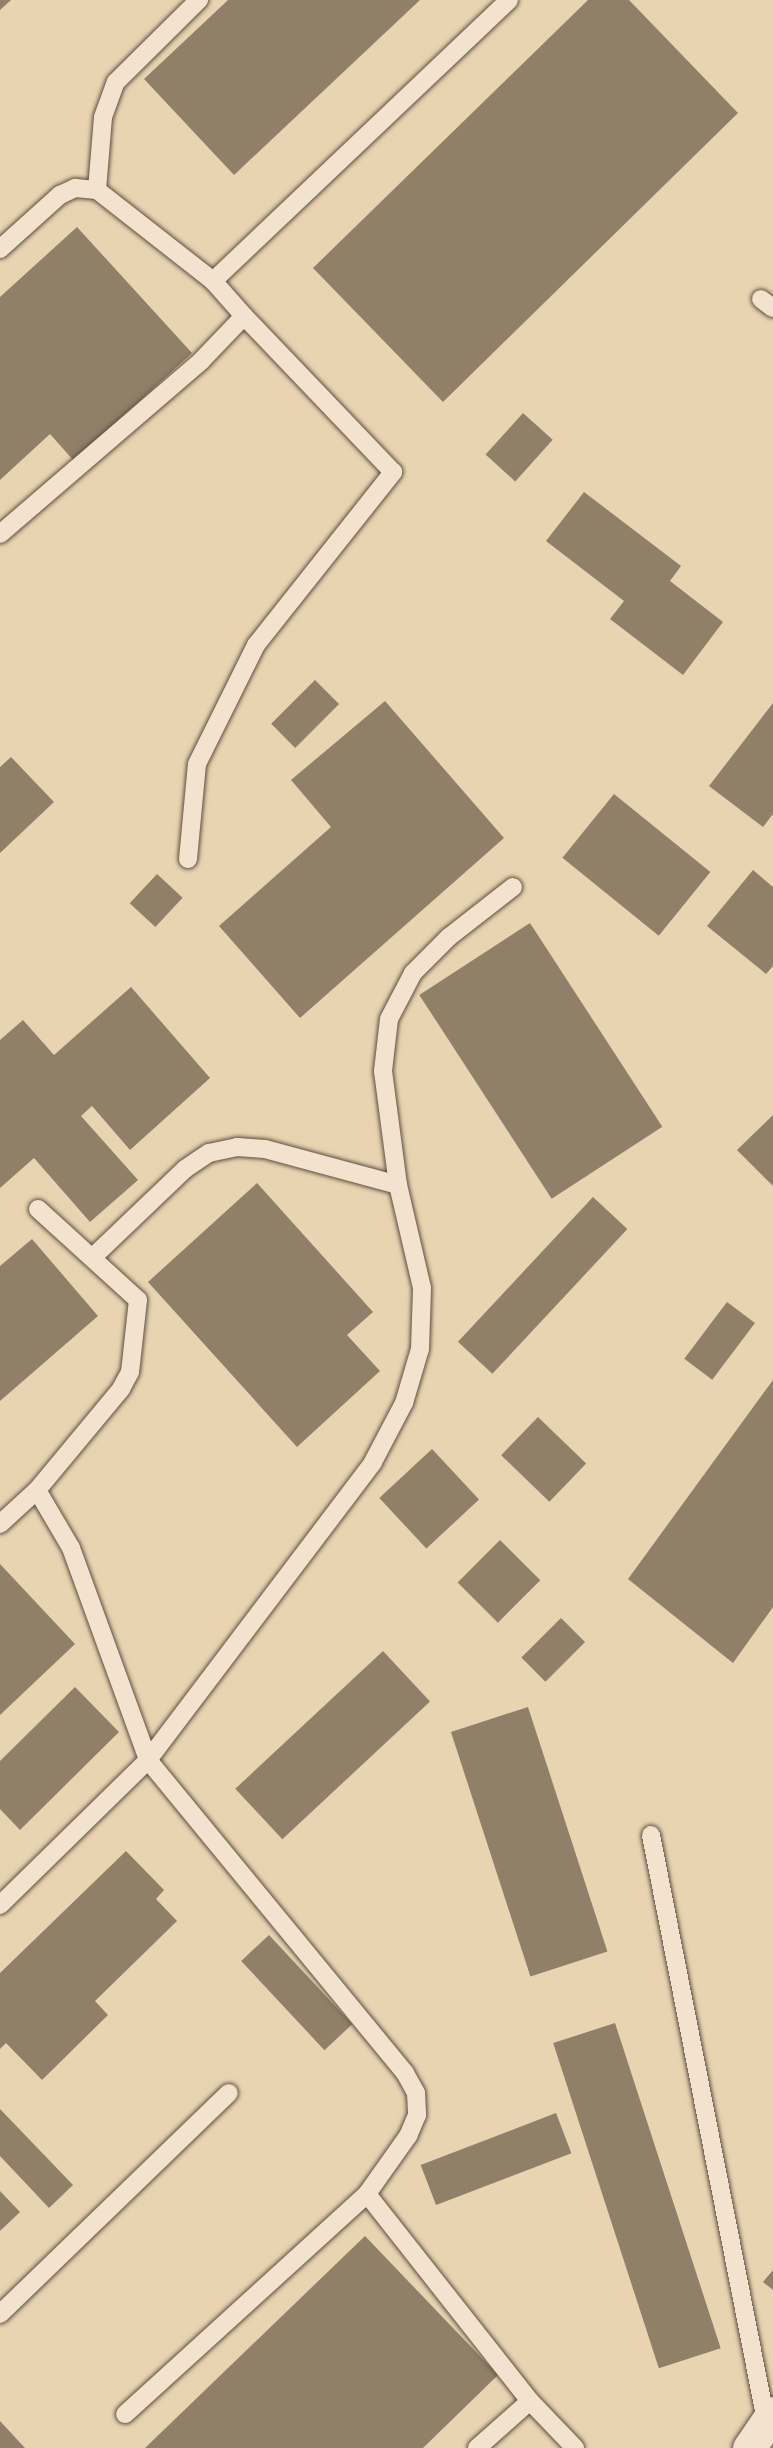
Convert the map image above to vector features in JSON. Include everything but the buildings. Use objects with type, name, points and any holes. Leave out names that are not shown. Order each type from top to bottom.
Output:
[{"type":"street","points":[[749,2448],[770,2417]]},
{"type":"lane","points":[[97,190],[103,117],[116,82],[199,0]]},
{"type":"lane","points":[[213,281],[509,0]]},
{"type":"lane","points":[[0,249],[60,195],[75,188],[97,190],[213,281],[393,472],[256,645],[197,764],[188,859]]},
{"type":"lane","points":[[0,534],[201,361],[244,316]]},
{"type":"lane","points":[[0,1905],[148,1760],[373,1462],[404,1403],[420,1349],[422,1288],[398,1185],[383,1071],[389,1019],[413,973],[449,937],[513,886]]},
{"type":"lane","points":[[93,1257],[184,1169],[209,1153],[237,1146],[265,1149],[398,1185]]},
{"type":"lane","points":[[0,1524],[37,1490],[121,1389],[130,1372],[138,1300],[38,1209]]},
{"type":"lane","points":[[37,1490],[70,1548],[148,1760],[405,2073],[416,2093],[417,2115],[408,2136],[367,2194],[125,2414]]},
{"type":"lane","points":[[651,1835],[770,2417]]},
{"type":"lane","points":[[0,2314],[229,2093]]},
{"type":"lane","points":[[367,2194],[530,2400],[575,2448]]},
{"type":"lane","points":[[477,2448],[530,2400]]}]
